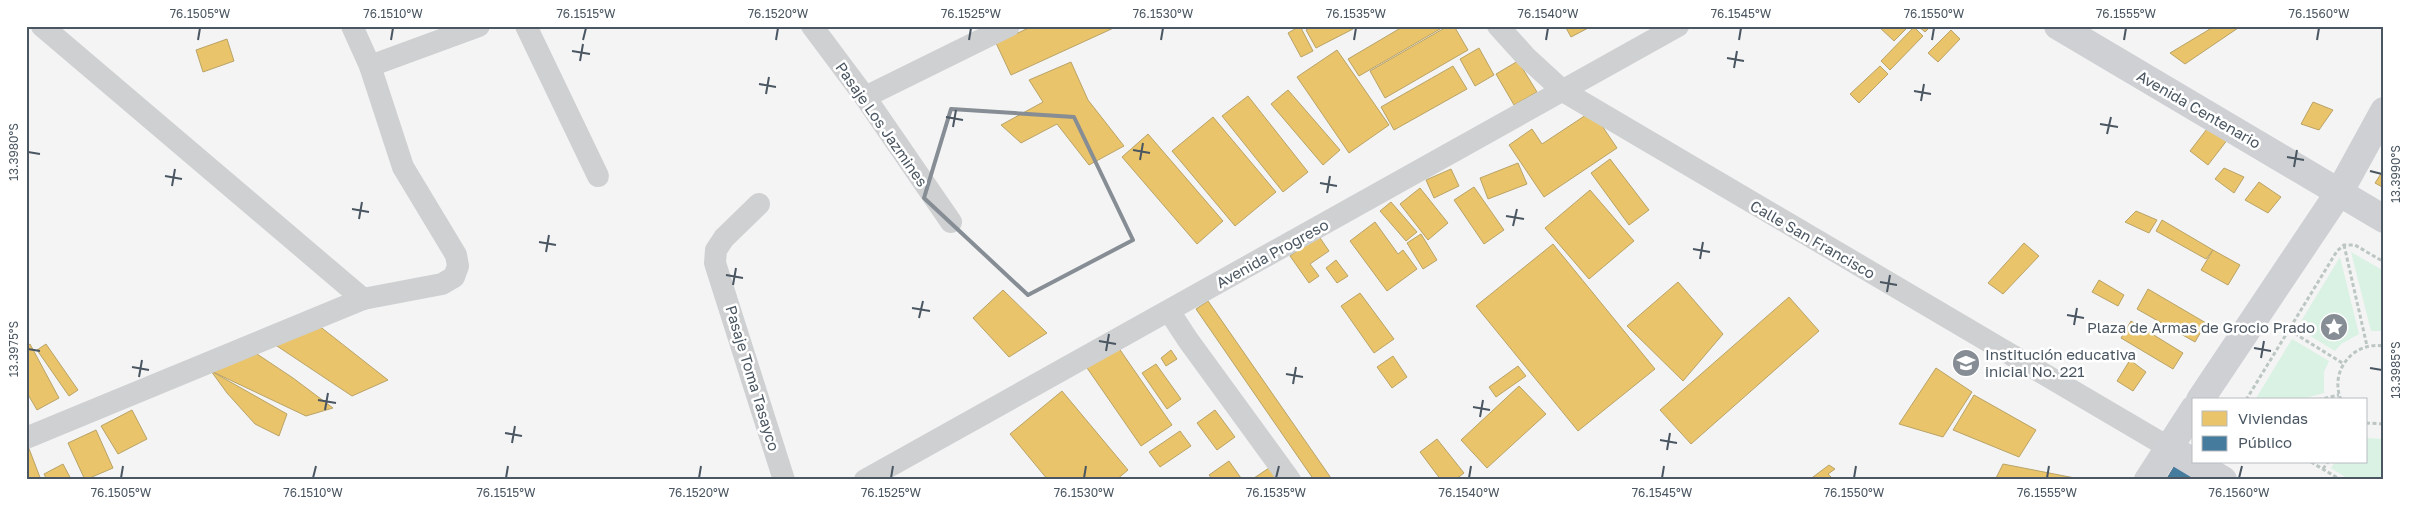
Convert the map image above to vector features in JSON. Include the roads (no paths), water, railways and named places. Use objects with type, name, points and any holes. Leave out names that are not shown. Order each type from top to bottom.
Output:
[{"type":"main road","name":"Avenida Centenario","points":[[2058,26],[2340,191],[2384,219]]},
{"type":"main road","points":[[2201,398],[2340,191],[2384,111]]},
{"type":"main road","points":[[2148,480],[2192,413]]},
{"type":"main road","points":[[2168,448],[2192,462]]},
{"type":"main road","points":[[2196,464],[2223,480]]},
{"type":"street","points":[[42,26],[363,299]]},
{"type":"street","points":[[26,438],[363,299],[442,284],[454,277],[458,266],[456,254],[403,167],[370,66],[352,26]]},
{"type":"street","points":[[370,66],[479,26]]},
{"type":"street","points":[[526,26],[598,176]]},
{"type":"street","name":"Pasaje Los Jazmines","points":[[812,26],[865,96],[951,222]]},
{"type":"street","points":[[865,96],[1009,26]]},
{"type":"street","name":"Calle San Francisco","points":[[1498,26],[1526,57],[1563,91],[2168,448]]},
{"type":"street","name":"Avenida Progreso","points":[[865,480],[1678,26]]},
{"type":"street","name":"Pasaje Toma Tasayco","points":[[759,204],[724,238],[716,250],[716,262],[784,480]]},
{"type":"street","points":[[1169,311],[1290,480]]},
{"type":"place","name":"Plaza de Armas de Grocio Prado","points":[[2334,327]]},
{"type":"place","name":"Institución educativa inicial No. 221","points":[[1966,363]]}]
